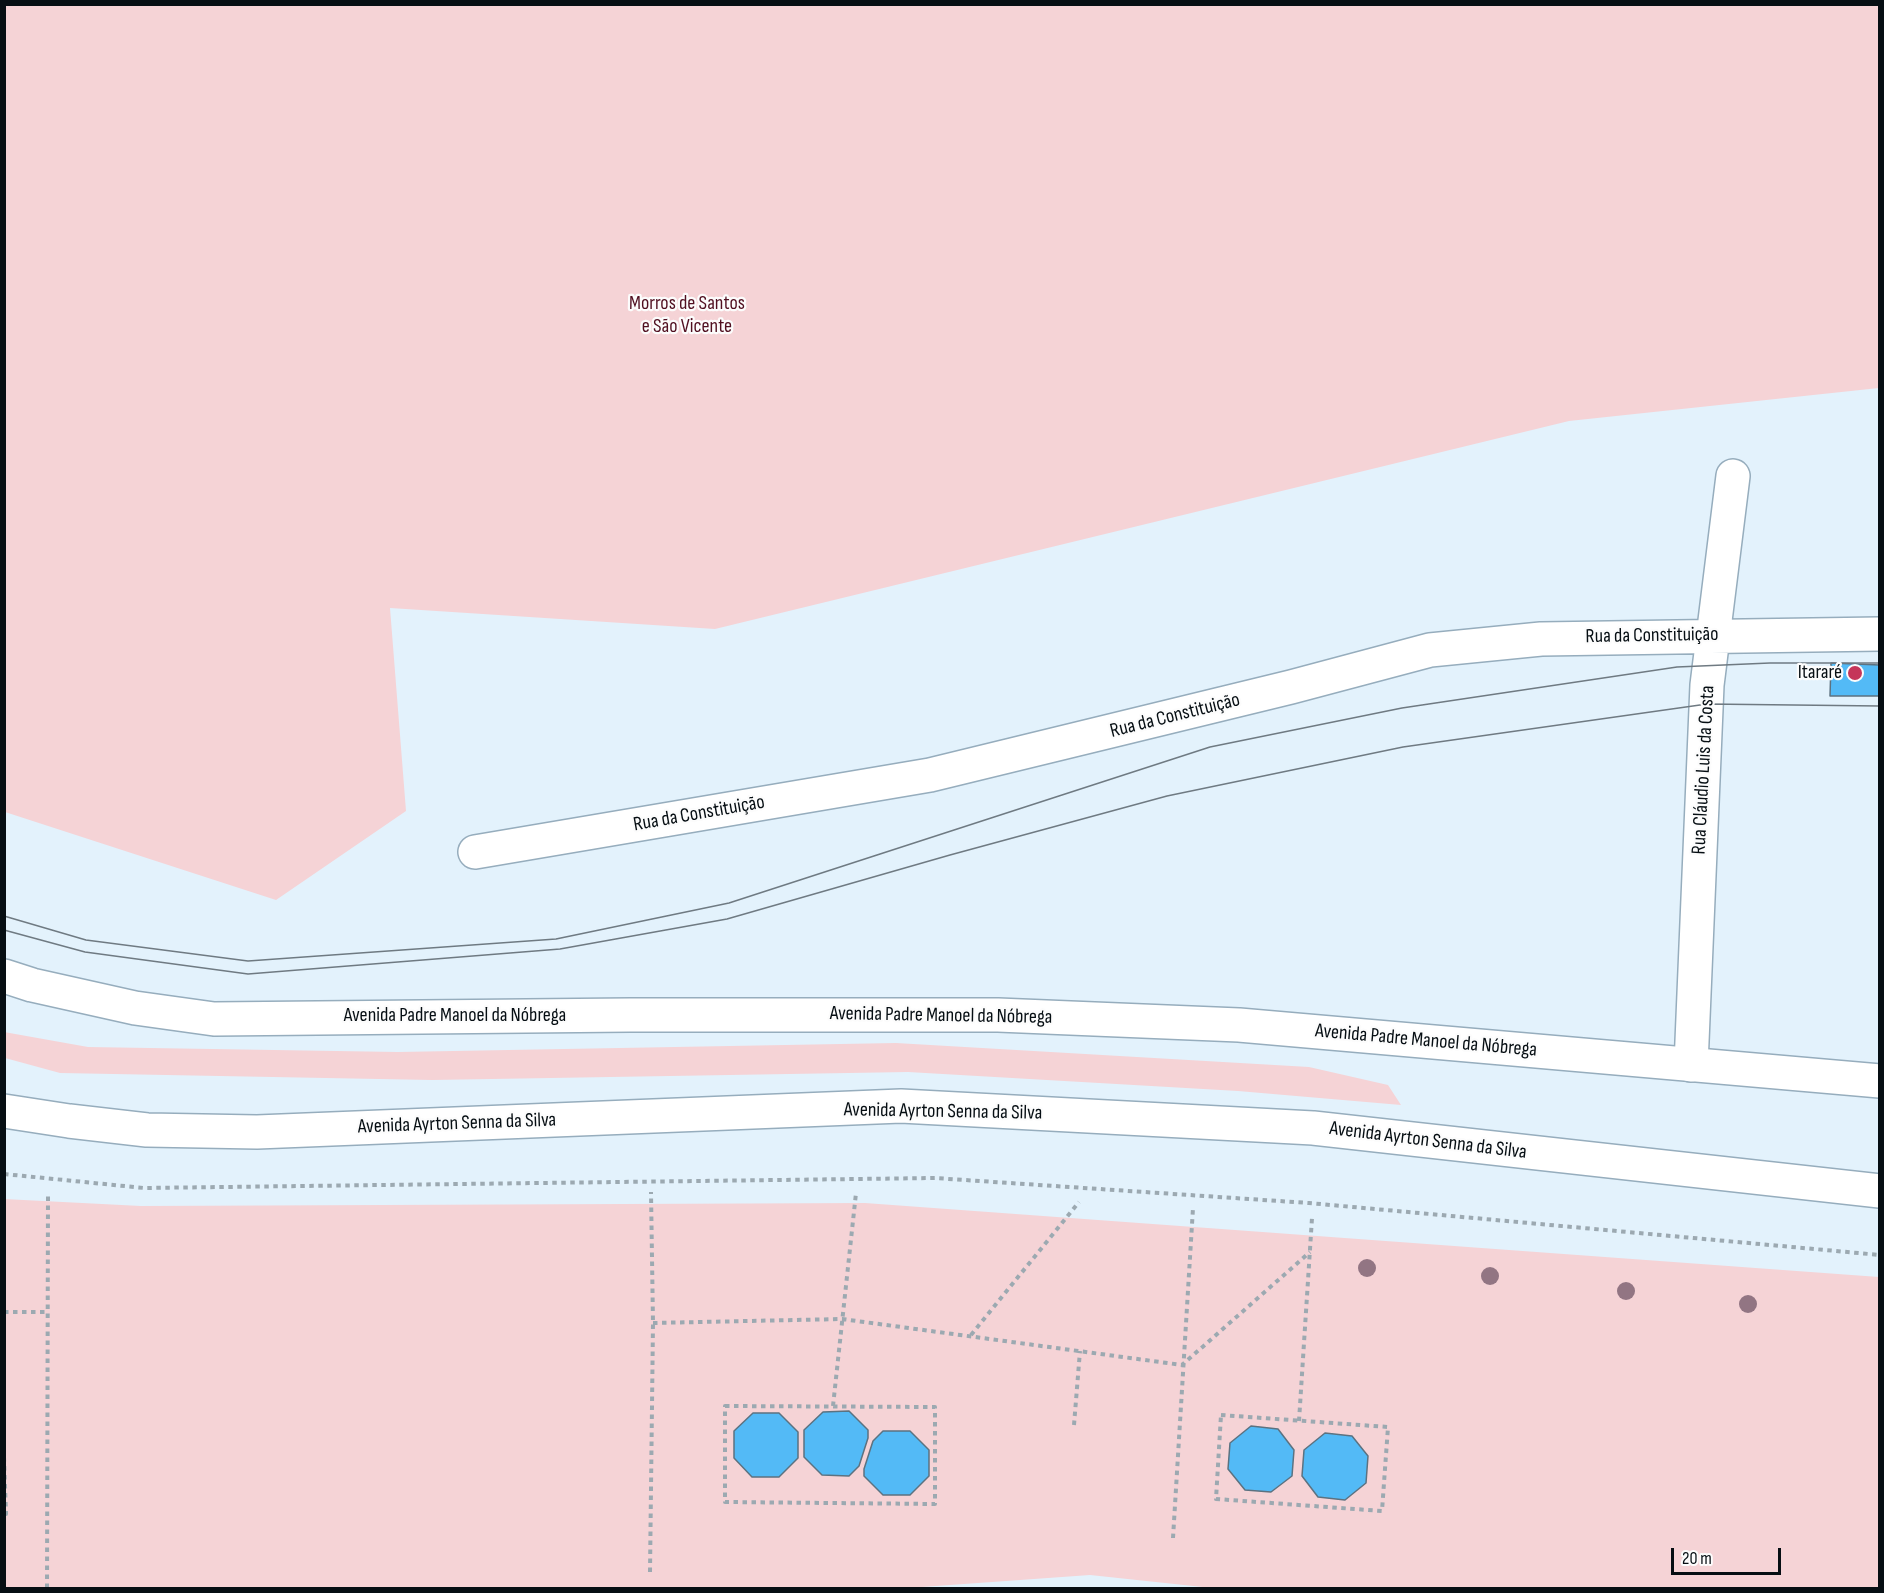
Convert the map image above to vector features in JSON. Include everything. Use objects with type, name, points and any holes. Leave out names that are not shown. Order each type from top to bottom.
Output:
[{"type":"main road","name":"Rua Cláudio Luis da Costa","points":[[1691,1065],[1707,685],[1733,476]]},
{"type":"main road","name":"Rua da Constituição","points":[[474,852],[930,775],[1291,687],[1430,650],[1542,639],[1880,634]]},
{"type":"main road","name":"Avenida Padre Manoel da Nóbrega","points":[[14,980],[135,1008],[214,1019],[619,1015],[998,1015],[1250,1026],[1880,1081]]},
{"type":"main road","name":"Avenida Ayrton Senna da Silva","points":[[4,1111],[147,1130],[257,1132],[901,1106],[1313,1128],[1880,1191]]},
{"type":"path","points":[[4,1174],[144,1188],[935,1178],[1309,1203],[1880,1255]]},
{"type":"path","points":[[650,1572],[653,1323],[651,1192]]},
{"type":"path","points":[[47,1588],[48,1193]]},
{"type":"path","points":[[833,1406],[856,1193]]},
{"type":"path","points":[[970,1336],[1079,1202]]},
{"type":"path","points":[[1173,1538],[1193,1208]]},
{"type":"path","points":[[1299,1420],[1312,1218]]},
{"type":"path","points":[[653,1323],[842,1319],[1182,1365],[1310,1252]]},
{"type":"path","points":[[4,1312],[47,1311]]},
{"type":"path","points":[[1074,1425],[1080,1351]]},
{"type":"path","points":[[725,1406],[833,1406],[936,1407],[935,1504],[725,1502],[725,1406]]},
{"type":"path","points":[[1221,1415],[1299,1420],[1388,1427],[1382,1511],[1216,1499],[1221,1415]]},
{"type":"path","points":[[4,1457],[6,1514],[4,1514]]},
{"type":"green space","name":"Morros de Santos e São Vicente","points":[[5,4],[1879,5],[1879,388],[1569,421],[715,629],[390,608],[406,811],[276,900],[5,812]]},
{"type":"green space","points":[[4,1032],[88,1047],[398,1052],[896,1043],[1309,1067],[1388,1085],[1401,1105],[1238,1091],[908,1072],[432,1080],[60,1073],[5,1058]]},
{"type":"green space","points":[[4,1199],[141,1206],[865,1203],[1879,1277],[1879,1588],[1212,1588],[1090,1575],[908,1588],[5,1588]]},
{"type":"building","name":"Itararé","points":[[1831,663],[1880,665],[1880,696],[1830,696]]},
{"type":"building","points":[[849,1411],[868,1430],[868,1438],[859,1466],[849,1476],[822,1475],[804,1457],[804,1430],[823,1412]]},
{"type":"building","points":[[753,1413],[779,1413],[798,1432],[798,1458],[779,1477],[752,1477],[734,1458],[734,1431]]},
{"type":"building","points":[[1251,1426],[1278,1429],[1294,1450],[1292,1476],[1271,1492],[1245,1490],[1228,1469],[1230,1443]]},
{"type":"building","points":[[883,1431],[910,1431],[929,1450],[929,1476],[910,1495],[883,1495],[864,1476],[873,1441]]},
{"type":"building","points":[[1325,1433],[1352,1436],[1368,1456],[1366,1483],[1345,1500],[1318,1497],[1302,1476],[1304,1450]]},
{"type":"tram line","points":[[4,916],[86,940],[248,961],[556,939],[729,903],[1210,747],[1402,708],[1677,667],[1770,663],[1880,663]]},
{"type":"tram line","points":[[4,930],[85,952],[248,974],[560,949],[727,919],[1167,796],[1403,747],[1707,704],[1880,706]]},
{"type":"place","name":"Itararé","points":[[1855,673]]}]
